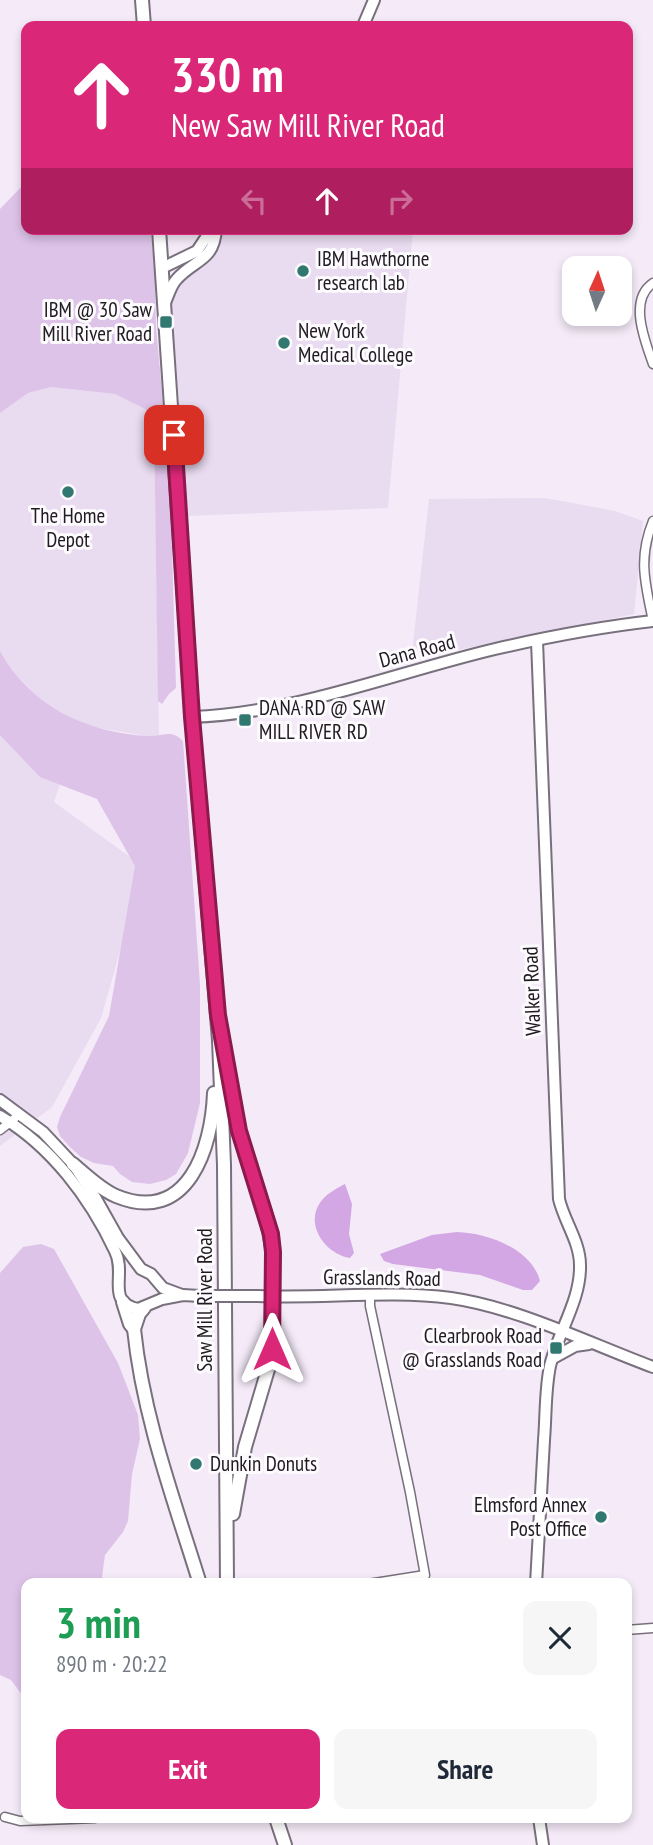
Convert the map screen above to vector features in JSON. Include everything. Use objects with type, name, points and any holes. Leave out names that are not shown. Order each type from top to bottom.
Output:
[{"type":"main road","points":[[142,0],[144,21]]},
{"type":"main road","points":[[159,235],[192,717],[218,1015],[239,1131],[271,1234],[273,1252],[272,1349],[240,1470],[232,1517],[227,1578]]},
{"type":"main road","points":[[73,1164],[100,1186],[132,1200],[163,1200],[188,1182],[202,1159],[214,1114],[218,1015]]},
{"type":"main road","name":"Saw Mill River Road","points":[[218,1015],[224,1153],[227,1578]]},
{"type":"main road","points":[[123,1302],[134,1329]]},
{"type":"main road","points":[[149,1306],[139,1314],[134,1329],[137,1366],[149,1419],[198,1578]]},
{"type":"main road","points":[[278,1823],[285,1845]]},
{"type":"street","points":[[365,21],[374,0]]},
{"type":"street","points":[[162,268],[189,257],[210,235]]},
{"type":"street","points":[[164,305],[177,279],[206,257],[215,243],[215,235]]},
{"type":"street","points":[[162,268],[170,271],[190,270]]},
{"type":"street","points":[[653,283],[642,295],[641,314],[643,332],[653,364]]},
{"type":"street","points":[[653,521],[643,562],[645,587],[653,621]]},
{"type":"street","name":"Dana Road","points":[[192,717],[276,707],[495,649],[581,630],[653,621]]},
{"type":"street","name":"Walker Road","points":[[536,1578],[548,1386],[553,1358],[577,1292],[580,1261],[559,1199],[537,641]]},
{"type":"street","points":[[0,1100],[20,1112],[43,1132],[73,1164],[96,1197],[118,1238],[141,1269],[151,1274],[163,1288],[183,1295]]},
{"type":"street","points":[[0,1130],[11,1123],[20,1112]]},
{"type":"street","points":[[0,1116],[50,1157],[82,1194],[116,1252],[120,1278],[118,1293],[123,1302],[133,1308],[183,1295]]},
{"type":"street","points":[[120,1278],[127,1271],[141,1269]]},
{"type":"street","points":[[149,1306],[157,1290],[156,1282]]},
{"type":"street","name":"Grasslands Road","points":[[183,1295],[402,1294],[453,1298],[525,1318],[653,1367]]},
{"type":"street","points":[[370,1295],[369,1306],[410,1492],[425,1575],[406,1578]]},
{"type":"street","points":[[553,1358],[575,1346],[591,1343]]},
{"type":"street","points":[[632,1630],[653,1628]]},
{"type":"street","points":[[5,1817],[21,1821]]},
{"type":"street","points":[[540,1823],[542,1845]]},
{"type":"shaded area","points":[[21,187],[21,235],[151,235],[156,327],[170,479],[176,688],[162,704],[158,701],[154,421],[145,409],[115,394],[51,387],[28,393],[0,413],[0,209]]},
{"type":"shaded area","points":[[211,235],[412,235],[388,508],[188,516],[178,392],[164,305]]},
{"type":"shaded area","points":[[51,387],[115,394],[145,409],[154,421],[159,736],[87,726],[39,700],[9,670],[0,651],[0,413],[28,393]]},
{"type":"shaded area","points":[[545,498],[615,511],[643,521],[634,614],[458,650],[412,653],[429,499]]},
{"type":"shaded area","points":[[0,651],[27,687],[62,713],[104,729],[148,736],[171,734],[183,741],[200,985],[200,1103],[188,1153],[176,1174],[166,1180],[150,1184],[132,1182],[113,1166],[94,1163],[81,1157],[60,1136],[57,1127],[109,1016],[135,866],[97,799],[40,777],[0,735]]},
{"type":"shaded area","points":[[0,709],[63,775],[54,802],[144,867],[101,1018],[52,1107],[0,1146]]},
{"type":"shaded area","points":[[345,1184],[352,1204],[349,1234],[354,1253],[350,1258],[325,1244],[316,1227],[315,1218],[322,1200]]},
{"type":"shaded area","points":[[457,1232],[494,1239],[518,1251],[535,1269],[540,1281],[532,1290],[523,1290],[480,1275],[393,1264],[384,1261],[380,1254],[432,1235]]},
{"type":"shaded area","points":[[41,1244],[54,1249],[118,1363],[138,1415],[140,1439],[132,1474],[128,1521],[105,1555],[102,1578],[21,1578],[21,1693],[11,1680],[0,1675],[0,1273],[23,1247]]},
{"type":"place","name":"IBM Hawthorne research lab","points":[[303,271]]},
{"type":"place","name":"IBM @ 30 Saw Mill River Road","points":[[166,322]]},
{"type":"place","name":"New York Medical College","points":[[284,343]]},
{"type":"place","name":"The Home Depot","points":[[68,492]]},
{"type":"place","name":"DANA RD @ SAW MILL RIVER RD","points":[[245,720]]},
{"type":"place","name":"Clearbrook Road @ Grasslands Road","points":[[556,1348]]},
{"type":"place","name":"Dunkin Donuts","points":[[196,1464]]},
{"type":"place","name":"Elmsford Annex Post Office","points":[[601,1517]]},
{"type":"route","points":[[174,435],[192,717],[218,1015],[239,1131],[271,1234],[272,1349]]}]
